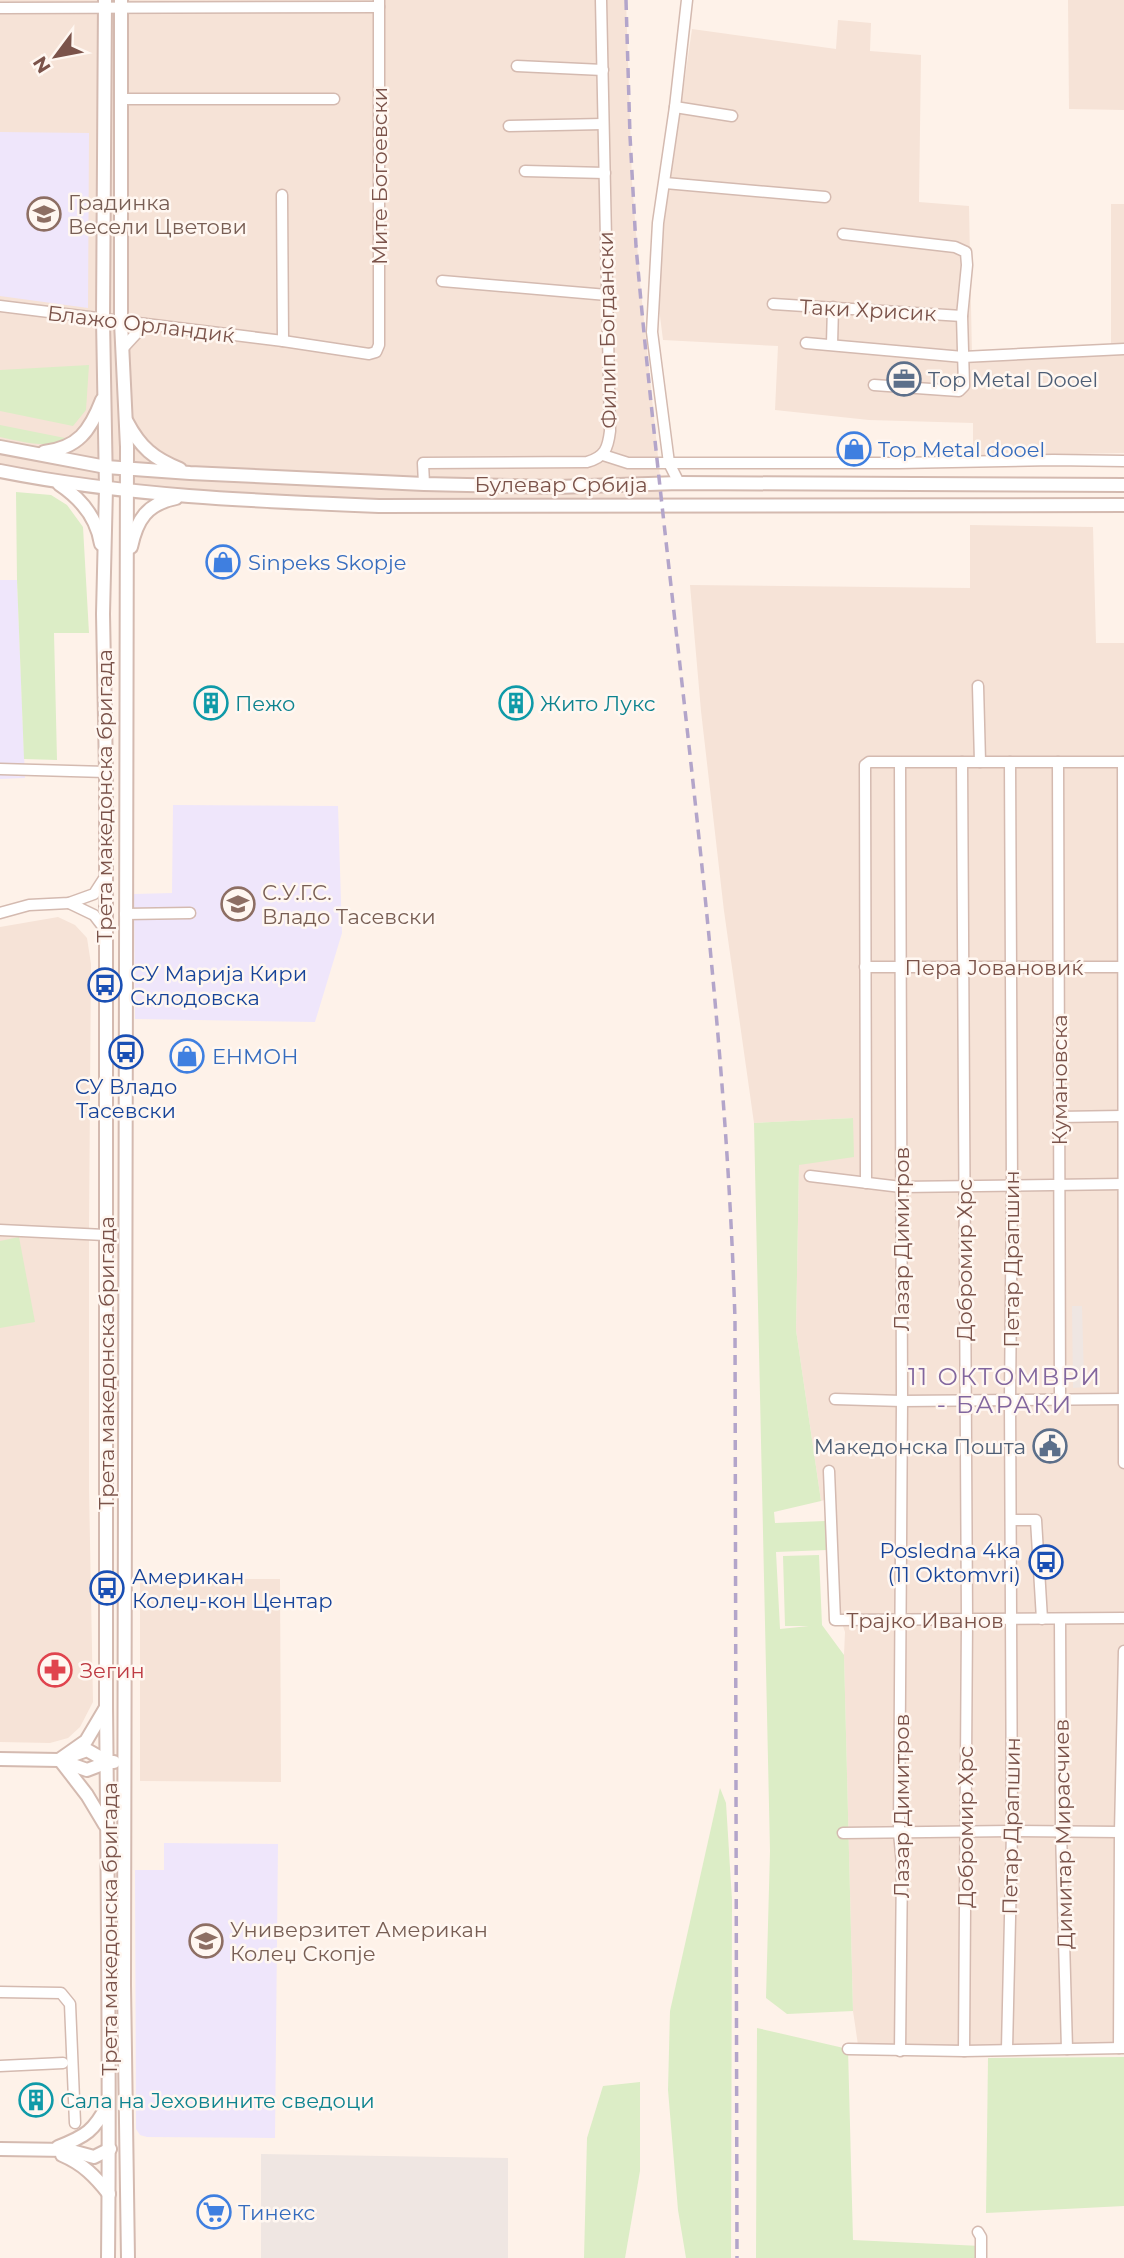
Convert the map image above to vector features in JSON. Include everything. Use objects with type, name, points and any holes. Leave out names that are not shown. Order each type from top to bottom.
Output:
[{"type":"street","name":"Филип Богдански","points":[[424,484],[423,463],[587,462],[603,455],[607,449],[610,431],[601,0]]},
{"type":"street","points":[[679,484],[669,463],[652,332],[658,223],[687,0]]},
{"type":"street","points":[[0,8],[105,4],[379,4]]},
{"type":"street","name":"Трета македонска бригада","points":[[105,4],[103,320],[107,488],[103,614],[106,772],[106,1827],[110,2099],[108,2258]]},
{"type":"street","name":"Трета македонска бригада","points":[[121,4],[121,322],[127,469],[124,1985],[128,2258]]},
{"type":"street","name":"Мите Богоевски","points":[[376,352],[379,345],[379,4]]},
{"type":"street","points":[[517,66],[603,69]]},
{"type":"street","points":[[122,99],[334,99]]},
{"type":"street","points":[[675,107],[732,116]]},
{"type":"street","points":[[509,126],[603,124]]},
{"type":"street","points":[[524,171],[605,173]]},
{"type":"street","points":[[664,183],[825,197]]},
{"type":"street","points":[[282,195],[283,341]]},
{"type":"street","name":"Таки Хрисик","points":[[843,234],[955,247],[966,252],[962,316],[964,386],[959,391],[874,385]]},
{"type":"street","points":[[442,281],[607,295]]},
{"type":"street","name":"Таки Хрисик","points":[[773,304],[962,316]]},
{"type":"street","name":"Блажо Орландиќ","points":[[0,306],[369,354],[376,352]]},
{"type":"street","points":[[832,344],[833,307]]},
{"type":"street","points":[[122,349],[145,324]]},
{"type":"street","name":"Таки Хрисик","points":[[806,343],[963,357],[1124,349]]},
{"type":"street","points":[[29,453],[56,450],[76,442],[90,425],[104,393]]},
{"type":"street","points":[[126,420],[150,454],[190,474]]},
{"type":"street","name":"Булевар Србија","points":[[0,447],[127,469],[424,484],[557,487],[679,484],[1124,485]]},
{"type":"street","points":[[603,455],[628,463],[1124,461]]},
{"type":"street","name":"Булевар Србија","points":[[0,471],[126,491],[379,506],[1124,505]]},
{"type":"street","points":[[56,482],[77,498],[90,514],[100,537],[105,565]]},
{"type":"street","points":[[126,568],[135,530],[146,512],[160,502],[188,496]]},
{"type":"street","points":[[978,686],[980,762]]},
{"type":"street","points":[[866,1183],[865,765],[869,762],[1124,762],[1124,1463]]},
{"type":"street","name":"Добромир Хрс","points":[[962,762],[967,1619],[964,2051]]},
{"type":"street","name":"Петар Драпшин","points":[[1007,2049],[1013,1830],[1010,762]]},
{"type":"street","name":"Кумановска","points":[[1058,762],[1060,1398]]},
{"type":"street","name":"Лазар Димитров","points":[[900,763],[900,2051]]},
{"type":"street","points":[[0,769],[106,772]]},
{"type":"street","points":[[0,913],[29,905],[69,903],[94,894],[105,877]]},
{"type":"street","points":[[69,903],[94,915],[104,928]]},
{"type":"street","points":[[125,914],[190,914]]},
{"type":"street","name":"Пера Јовановиќ","points":[[865,967],[1123,967]]},
{"type":"street","points":[[1059,1116],[1122,1116]]},
{"type":"street","points":[[810,1176],[901,1187],[1123,1184]]},
{"type":"street","points":[[0,1230],[105,1235]]},
{"type":"street","points":[[835,1399],[1124,1399]]},
{"type":"street","name":"Трајко Иванов","points":[[829,1471],[835,1620],[1124,1618]]},
{"type":"street","points":[[1011,1520],[1036,1520],[1042,1619]]},
{"type":"street","name":"Димитар Мирасчиев","points":[[1060,1619],[1061,1831],[1067,2049]]},
{"type":"street","points":[[848,2049],[964,2051],[1122,2048],[1120,1832],[1124,1651]]},
{"type":"street","points":[[59,1760],[86,1741],[106,1707]]},
{"type":"street","points":[[59,1760],[87,1750],[108,1762]]},
{"type":"street","points":[[0,1759],[59,1760],[88,1770],[108,1762],[126,1762]]},
{"type":"street","points":[[59,1760],[87,1795],[106,1827]]},
{"type":"street","points":[[844,1833],[1013,1830],[1120,1832]]},
{"type":"street","points":[[0,1992],[61,1993],[70,2004],[75,2123]]},
{"type":"street","points":[[0,2066],[63,2063]]},
{"type":"street","points":[[51,2149],[93,2129],[110,2099]]},
{"type":"street","points":[[0,2148],[127,2148]]},
{"type":"street","points":[[51,2149],[78,2162],[93,2174],[109,2194]]},
{"type":"street","points":[[978,2232],[981,2237],[981,2258]]},
{"type":"shaded area","points":[[0,0],[626,0],[632,182],[663,505],[267,502],[0,471]]},
{"type":"shaded area","points":[[1068,0],[1124,0],[1124,110],[1069,109]]},
{"type":"shaded area","points":[[838,20],[871,23],[870,51],[921,55],[919,202],[969,206],[972,356],[1111,349],[1111,204],[1124,204],[1124,453],[973,456],[973,423],[869,420],[775,410],[778,346],[663,340],[657,292],[664,223],[692,29],[836,49]]},
{"type":"shaded area","name":"Градинка Весели Цветови","points":[[0,132],[89,133],[88,308],[0,296]]},
{"type":"shaded area","points":[[970,525],[1093,527],[1096,643],[1124,643],[1124,2042],[858,2045],[853,2011],[845,1632],[838,1612],[836,1497],[821,1501],[796,1330],[799,1165],[853,1118],[754,1123],[724,911],[701,711],[690,585],[970,588]]},
{"type":"shaded area","points":[[0,580],[17,580],[25,778],[0,779]]},
{"type":"shaded area","name":"С.У.Г.С. Владо Тасевски","points":[[173,805],[338,806],[342,933],[315,1022],[135,1019],[134,894],[172,893]]},
{"type":"shaded area","points":[[58,917],[75,925],[87,938],[91,964],[89,1489],[93,1702],[80,1727],[68,1738],[50,1743],[0,1742],[0,927]]},
{"type":"shaded area","points":[[1072,1306],[1082,1306],[1085,1387],[1073,1388]]},
{"type":"shaded area","points":[[140,1579],[280,1579],[281,1782],[140,1781]]},
{"type":"shaded area","name":"Универзитет Американ Колеџ Скопје","points":[[164,1843],[278,1844],[275,2138],[147,2137],[140,2135],[136,2129],[135,1870],[164,1870]]},
{"type":"shaded area","points":[[261,2154],[508,2158],[508,2258],[261,2258]]},
{"type":"green space","points":[[89,365],[86,410],[73,426],[0,411],[0,370]]},
{"type":"green space","points":[[0,425],[70,439],[53,444],[18,441],[0,437]]},
{"type":"green space","points":[[16,492],[51,495],[67,505],[83,527],[89,633],[54,633],[57,760],[24,759]]},
{"type":"green space","points":[[853,1118],[854,1157],[799,1165],[796,1330],[821,1501],[774,1512],[775,1523],[825,1521],[827,1550],[776,1552],[780,1629],[809,1626],[785,1626],[783,1556],[819,1555],[822,1625],[844,1655],[853,2011],[787,2014],[766,1998],[770,1851],[754,1123]]},
{"type":"green space","points":[[19,1237],[35,1322],[0,1328],[0,1241]]},
{"type":"green space","points":[[720,1788],[726,1803],[732,1900],[731,2258],[686,2258],[678,2210],[668,2090],[670,2011]]},
{"type":"green space","points":[[757,2028],[848,2049],[853,2240],[981,2246],[979,2258],[756,2258]]},
{"type":"green space","points":[[1124,2057],[1124,2206],[986,2213],[988,2058]]},
{"type":"green space","points":[[640,2082],[640,2171],[625,2258],[584,2258],[587,2138],[603,2086]]},
{"type":"railway","points":[[626,0],[636,246],[707,916],[729,1185],[735,1320],[737,2258]]},
{"type":"place","name":"Градинка Весели Цветови","points":[[44,214]]},
{"type":"place","name":"Top Metal Dooel","points":[[904,379]]},
{"type":"place","name":"Top Metal dooel","points":[[854,449]]},
{"type":"place","name":"Sinpeks Skopje","points":[[223,562]]},
{"type":"place","name":"Пежо","points":[[211,703]]},
{"type":"place","name":"Жито Лукс","points":[[516,703]]},
{"type":"place","name":"С.У.Г.С. Владо Тасевски","points":[[238,904]]},
{"type":"place","name":"СУ Марија Кири Склодовска","points":[[105,985]]},
{"type":"place","name":"СУ Владо Тасевски","points":[[126,1052]]},
{"type":"place","name":"ЕНМОН","points":[[187,1056]]},
{"type":"place","name":"Македонска Пошта","points":[[1050,1446]]},
{"type":"place","name":"Posledna 4ka (11 Oktomvri)","points":[[1046,1562]]},
{"type":"place","name":"Американ Колеџ-кон Центар","points":[[107,1588]]},
{"type":"place","name":"Зегин","points":[[55,1670]]},
{"type":"place","name":"Универзитет Американ Колеџ Скопје","points":[[206,1941]]},
{"type":"place","name":"Сала на Јеховините сведоци","points":[[36,2100]]},
{"type":"place","name":"Тинекс","points":[[214,2212]]},
{"type":"district","name":"11 ОКТОМВРИ - БАРАКИ","points":[[1005,1390]]}]
